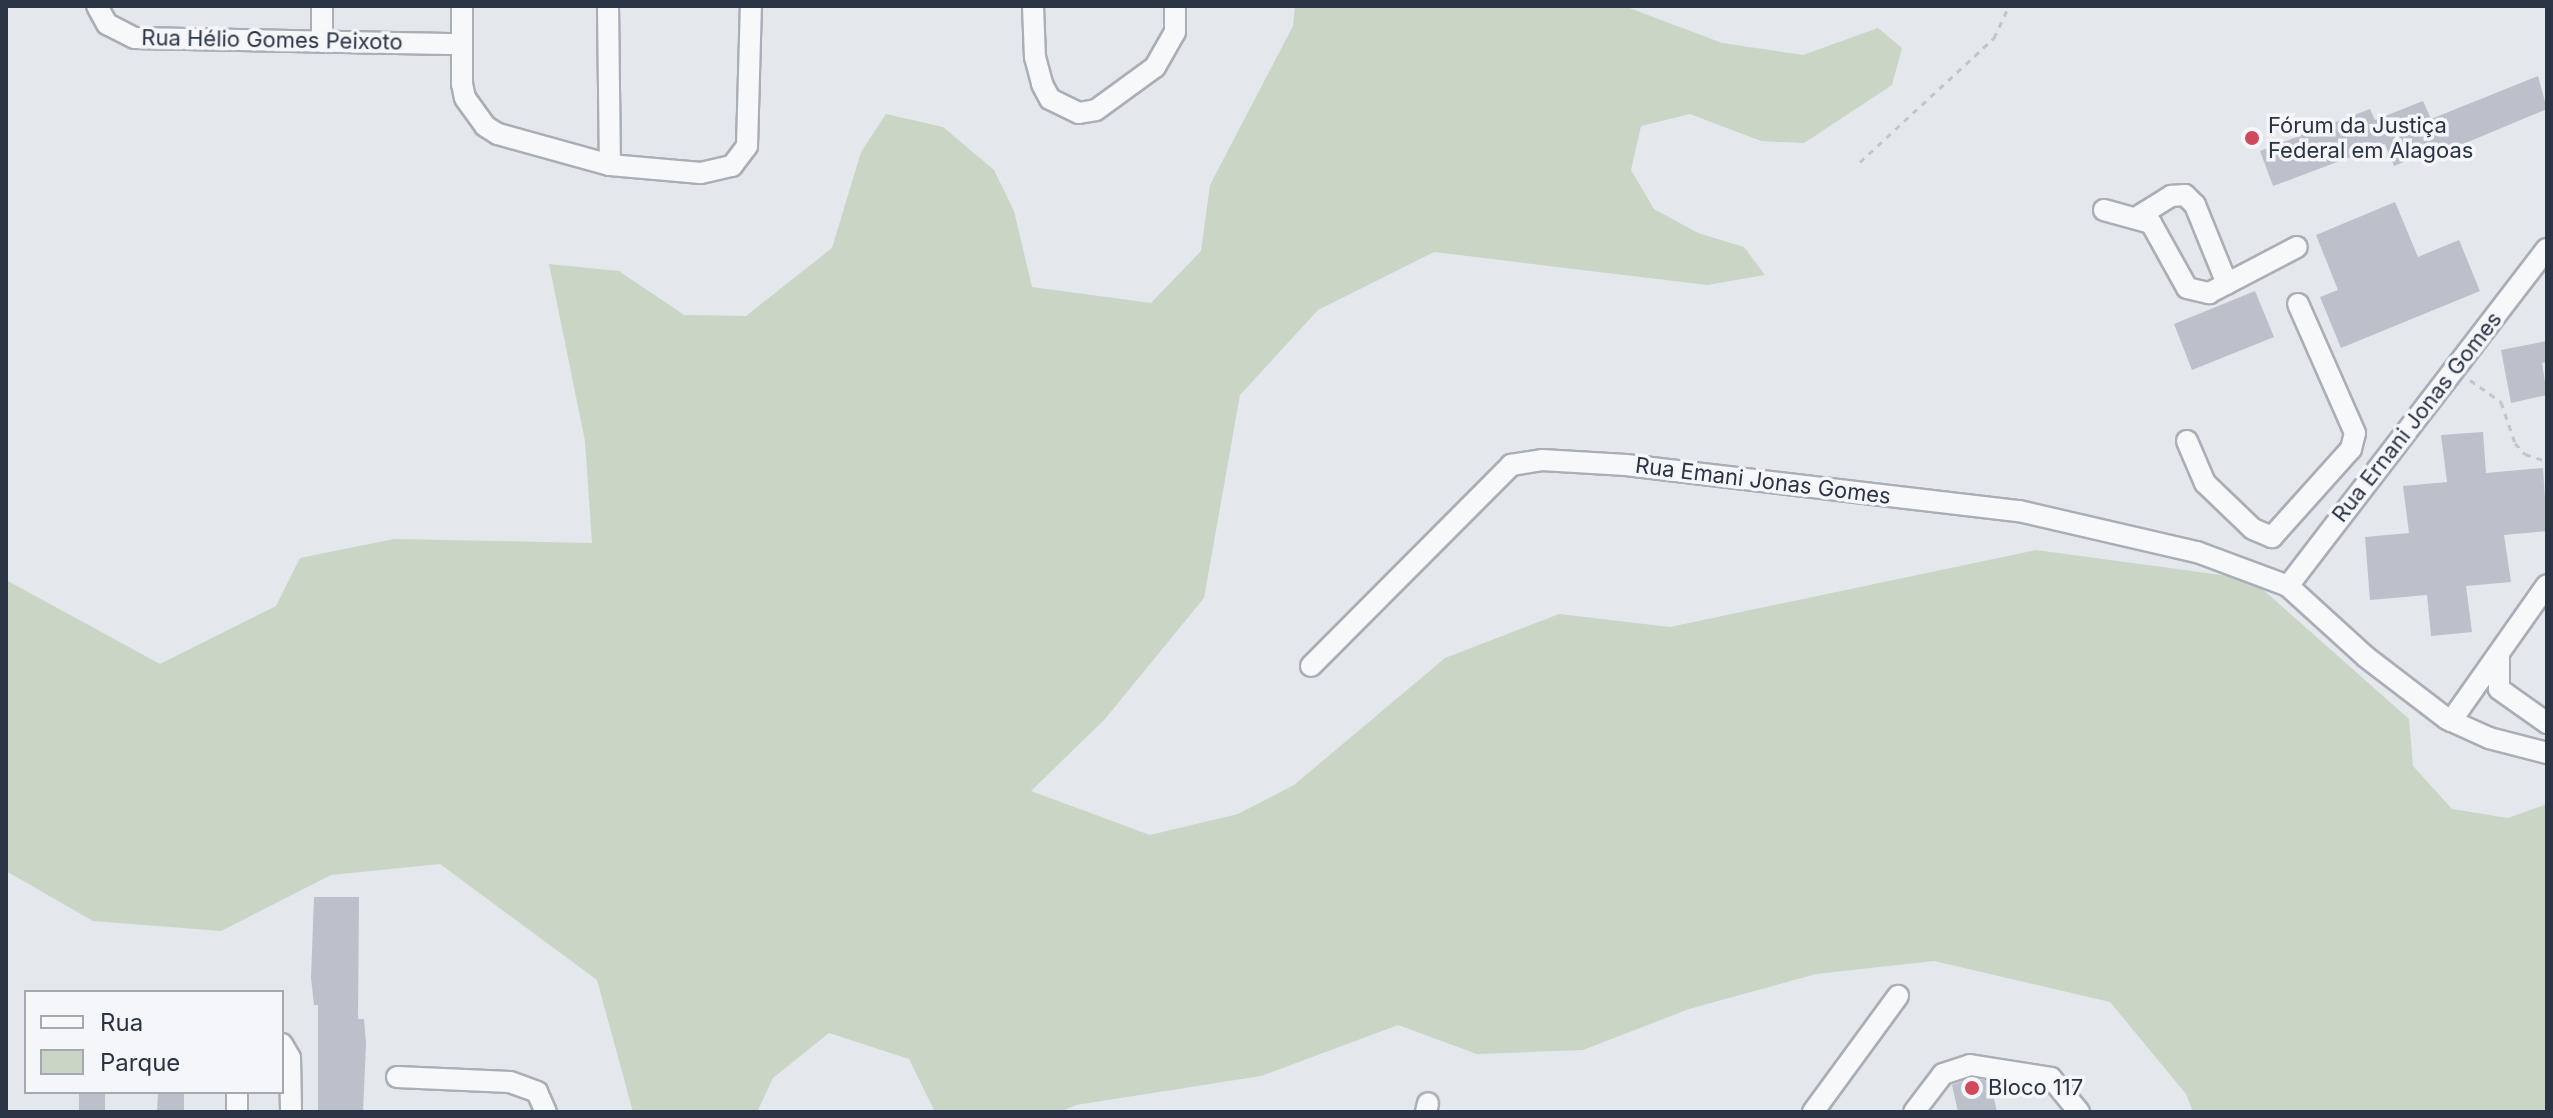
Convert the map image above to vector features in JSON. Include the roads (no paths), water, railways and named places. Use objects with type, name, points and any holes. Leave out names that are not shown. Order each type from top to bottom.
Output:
[{"type":"street","name":"Rua Hélio Gomes Peixoto","points":[[97,6],[107,24],[135,38],[461,44]]},
{"type":"street","points":[[322,6],[322,42]]},
{"type":"street","points":[[462,6],[465,98],[475,115],[498,134],[610,165],[723,171],[743,157],[751,122],[751,6]]},
{"type":"street","points":[[608,6],[610,165]]},
{"type":"street","points":[[1033,6],[1035,57],[1042,84],[1050,99],[1079,113],[1096,110],[1155,67],[1175,32],[1175,6]]},
{"type":"street","points":[[2139,216],[2171,196],[2185,195],[2195,205],[2227,284]]},
{"type":"street","points":[[2104,210],[2139,216],[2151,223],[2187,288],[2209,293],[2297,247]]},
{"type":"street","name":"Rua Ernani Jonas Gomes","points":[[2288,586],[2547,249]]},
{"type":"street","points":[[2187,441],[2205,483],[2253,529],[2272,537],[2351,449],[2355,433],[2298,304]]},
{"type":"street","name":"Rua Emani Jonas Gomes","points":[[1311,666],[1498,476],[1524,461],[1626,465],[2019,511],[2197,552],[2288,586]]},
{"type":"street","points":[[2451,721],[2500,647],[2547,585]]},
{"type":"street","points":[[2288,586],[2366,657],[2451,721],[2547,753]]},
{"type":"street","points":[[2500,647],[2495,680],[2499,689],[2547,723]]},
{"type":"street","points":[[1813,1112],[1898,996]]},
{"type":"street","points":[[284,1048],[290,1058],[291,1112]]},
{"type":"street","points":[[1914,1112],[1943,1074],[1970,1065],[2037,1072],[2058,1083],[2079,1112]]},
{"type":"street","points":[[397,1077],[510,1082],[537,1092],[546,1112]]},
{"type":"place","name":"Fórum da Justiça Federal em Alagoas","points":[[2252,138]]},
{"type":"place","name":"Bloco 117","points":[[1972,1088]]}]
